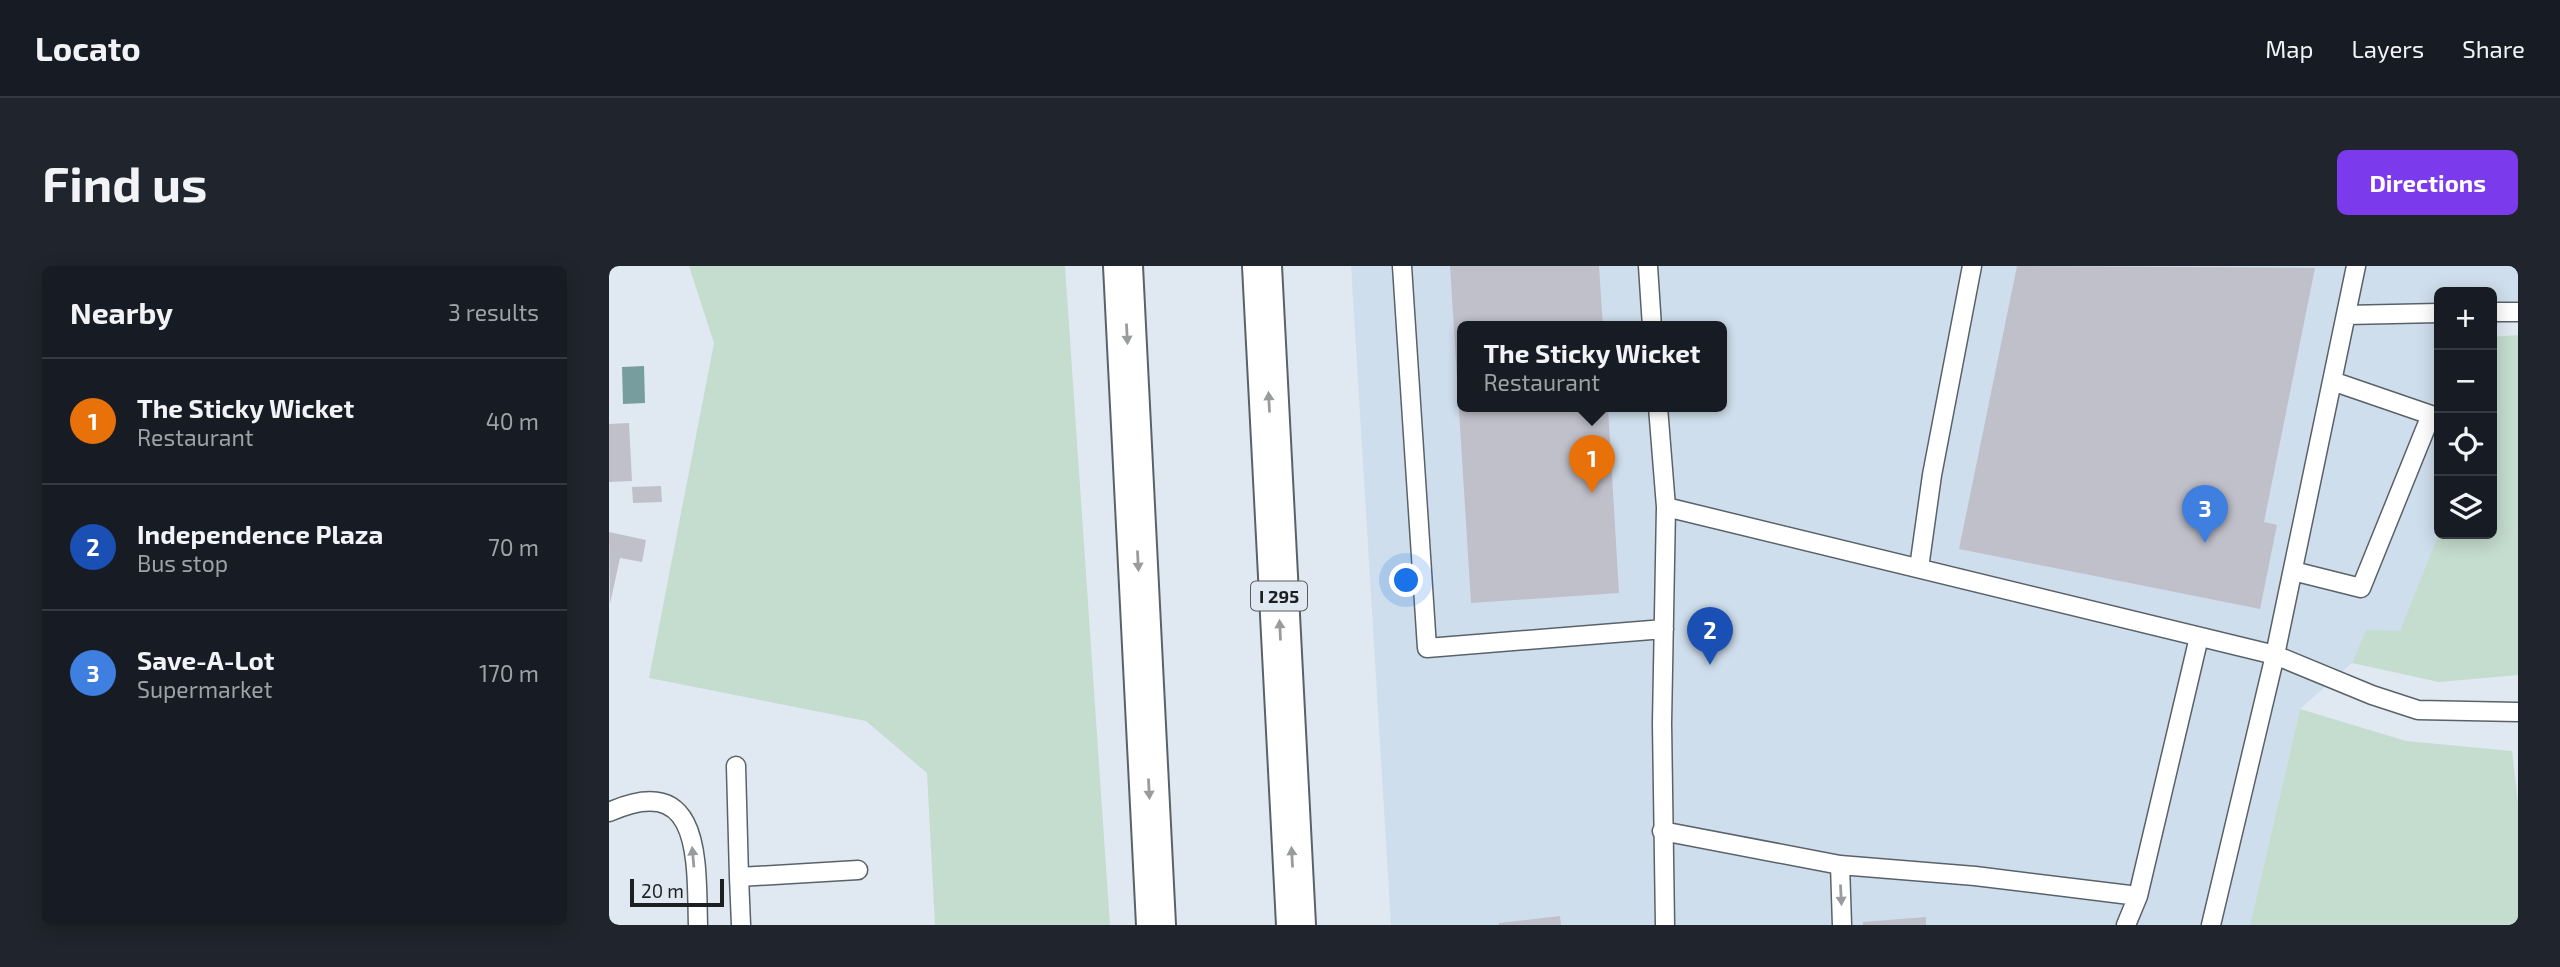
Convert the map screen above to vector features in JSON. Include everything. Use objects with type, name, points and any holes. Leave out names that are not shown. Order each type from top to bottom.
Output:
[{"type":"highway","points":[[1123,266],[1156,925]]},
{"type":"highway","name":"I 295","points":[[1262,266],[1296,925]]},
{"type":"lane","points":[[1402,266],[1427,648],[1664,629]]},
{"type":"lane","points":[[1648,266],[1652,321]]},
{"type":"lane","points":[[1919,568],[1931,475],[1972,266]]},
{"type":"lane","points":[[2211,925],[2275,655],[2356,266]]},
{"type":"lane","points":[[2497,312],[2518,312]]},
{"type":"lane","points":[[2346,315],[2434,313]]},
{"type":"lane","points":[[2293,571],[2361,588],[2431,415],[2332,381]]},
{"type":"lane","points":[[1658,412],[1666,508],[1662,831],[1665,925]]},
{"type":"lane","points":[[1666,508],[2275,655],[2372,695],[2418,710],[2518,712]]},
{"type":"lane","points":[[2126,925],[2138,896],[2199,637]]},
{"type":"lane","points":[[736,766],[741,925]]},
{"type":"lane","points":[[609,812],[626,805],[653,800],[682,814],[691,828],[698,925]]},
{"type":"lane","points":[[1662,831],[1840,865],[1975,876],[2138,896]]},
{"type":"lane","points":[[1840,865],[1842,925]]},
{"type":"lane","points":[[739,877],[858,870]]},
{"type":"shaded area","points":[[689,266],[1065,266],[1110,925],[935,925],[927,773],[866,721],[649,678],[714,343]]},
{"type":"shaded area","points":[[1351,266],[2518,266],[2518,304],[2497,325],[2497,287],[2434,287],[2434,539],[2437,539],[2400,632],[2366,631],[2352,663],[2300,709],[2250,925],[1391,925]]},
{"type":"shaded area","points":[[2518,335],[2518,675],[2439,682],[2352,663],[2366,630],[2400,631],[2437,539],[2497,539],[2497,337]]},
{"type":"shaded area","points":[[644,366],[645,403],[623,404],[622,367]]},
{"type":"shaded area","points":[[2300,709],[2406,741],[2512,751],[2518,803],[2518,925],[2250,925]]},
{"type":"building","points":[[1450,266],[1599,266],[1603,321],[1457,321],[1457,378]]},
{"type":"building","points":[[2017,266],[2315,268],[2264,522],[2277,525],[2260,609],[1959,549]]},
{"type":"building","points":[[1459,412],[1608,412],[1619,593],[1471,603]]},
{"type":"building","points":[[629,423],[632,481],[609,482],[609,424]]},
{"type":"building","points":[[661,486],[662,502],[633,503],[632,487]]},
{"type":"building","points":[[609,532],[646,540],[642,562],[620,558],[610,604]]},
{"type":"building","points":[[1560,916],[1561,925],[1499,925],[1499,923]]},
{"type":"building","points":[[1926,917],[1926,925],[1863,925],[1863,922]]},
{"type":"place","name":"The Sticky Wicket","points":[[1592,493]]},
{"type":"place","name":"Save-A-Lot","points":[[2205,543]]},
{"type":"place","name":"Independence Plaza","points":[[1710,665]]}]
